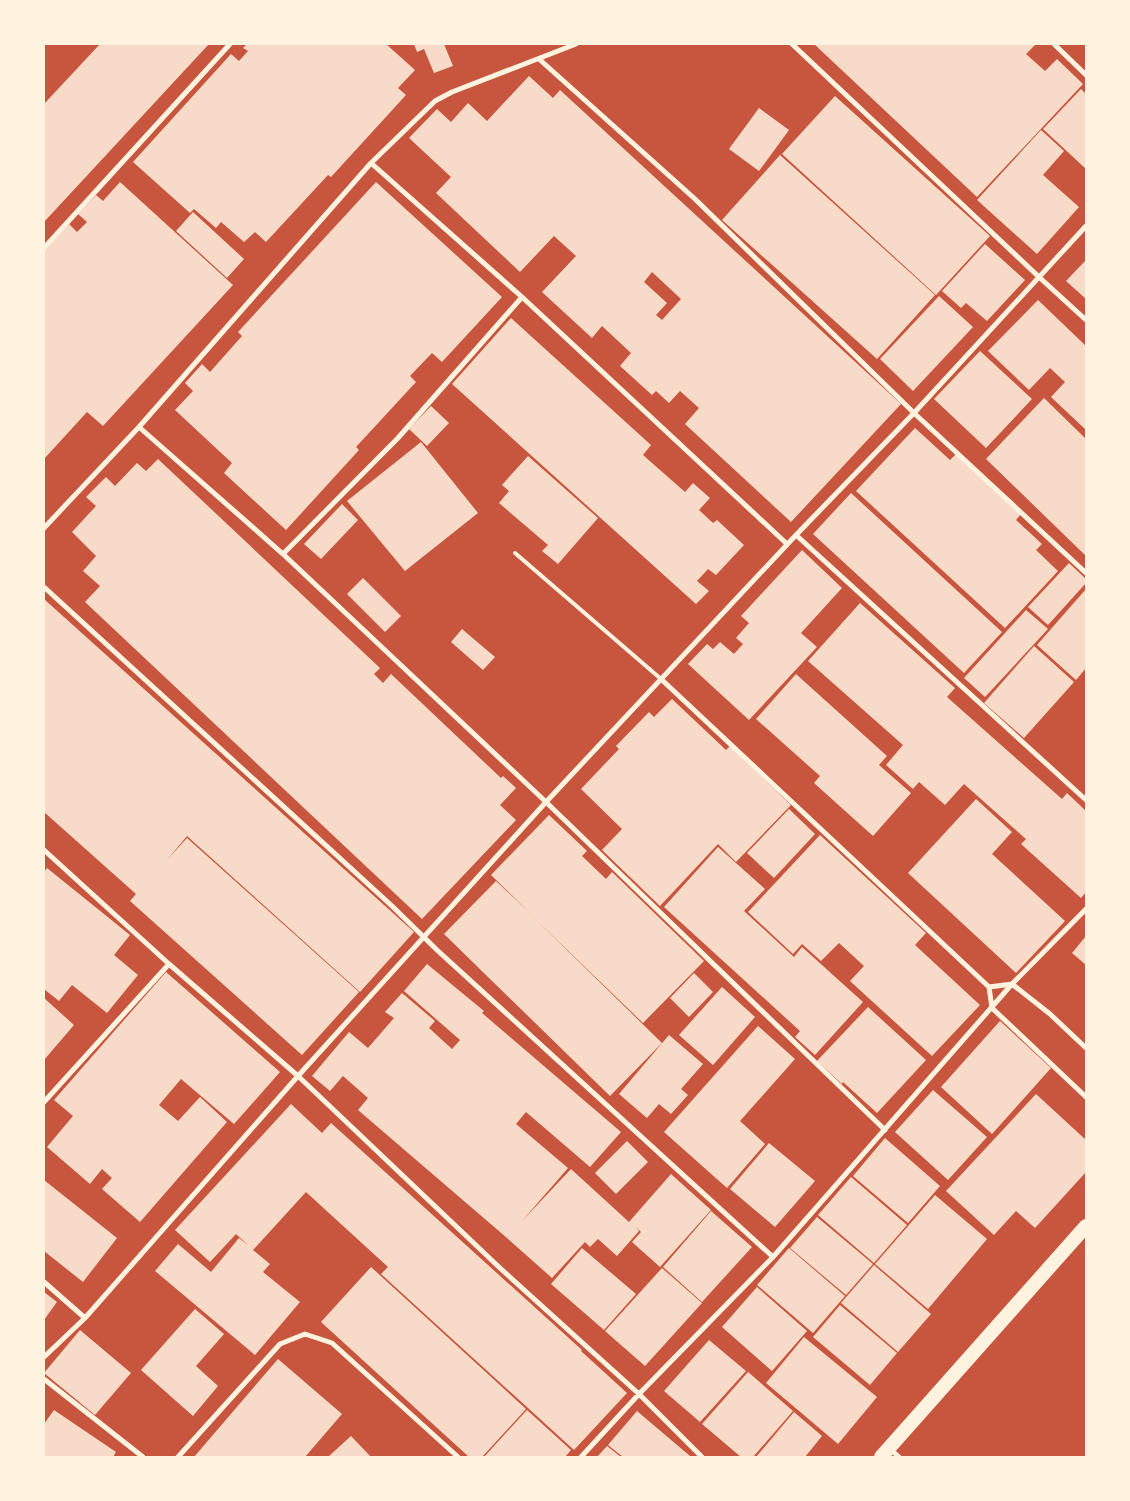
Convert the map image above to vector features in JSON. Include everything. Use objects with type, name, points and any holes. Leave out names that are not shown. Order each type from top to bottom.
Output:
[{"type":"highway","points":[[890,1454],[1086,1226]]},
{"type":"street","points":[[44,248],[230,44]]},
{"type":"street","points":[[44,528],[139,427],[371,163],[435,101],[452,92],[576,44]]},
{"type":"street","points":[[792,44],[1086,320]]},
{"type":"street","points":[[1054,44],[1086,75]]},
{"type":"street","points":[[539,59],[695,199],[914,413],[1086,573]]},
{"type":"street","points":[[371,163],[522,297],[787,544]]},
{"type":"street","points":[[44,1357],[85,1318],[298,1076],[546,802],[787,544],[914,413],[1086,226]]},
{"type":"street","points":[[283,554],[398,438],[522,297]]},
{"type":"street","points":[[139,427],[283,554],[546,802],[885,1130]]},
{"type":"street","points":[[796,535],[1086,800]]},
{"type":"street","points":[[44,587],[773,1257]]},
{"type":"street","points":[[660,679],[989,987],[992,1008],[1086,1097]]},
{"type":"street","points":[[44,850],[169,964],[298,1076],[501,1269],[639,1394],[702,1457]]},
{"type":"street","points":[[580,1457],[773,1257],[1012,984],[1086,909]]},
{"type":"street","points":[[44,1102],[169,964]]},
{"type":"street","points":[[989,987],[1012,984],[1050,1014],[1086,1048]]},
{"type":"street","points":[[44,1282],[85,1318]]},
{"type":"street","points":[[178,1457],[280,1344],[305,1334],[332,1343],[458,1457]]},
{"type":"street","points":[[44,1378],[144,1457]]},
{"type":"lane","points":[[515,553],[660,679]]},
{"type":"building","points":[[100,44],[209,44],[44,222],[44,104]]},
{"type":"building","points":[[247,44],[386,44],[415,70],[398,88],[406,95],[331,177],[328,175],[266,242],[255,232],[244,242],[221,222],[216,228],[194,209],[190,213],[133,162],[231,54],[239,61],[248,51],[243,48]]},
{"type":"building","points":[[414,44],[444,44],[453,66],[434,73],[424,49],[417,52]]},
{"type":"building","points":[[814,44],[1036,44],[1026,54],[1045,71],[1057,59],[1083,84],[977,197]]},
{"type":"building","points":[[529,76],[553,98],[560,90],[901,404],[791,522],[685,424],[699,408],[680,391],[669,403],[656,391],[652,395],[620,366],[631,353],[602,326],[592,338],[542,292],[576,256],[554,236],[520,272],[436,193],[451,177],[409,138],[437,109],[451,122],[468,103],[487,121]],"holes":[[[652,272],[681,299],[662,320],[656,315],[667,303],[644,282]]]},
{"type":"building","points":[[1081,89],[1086,94],[1086,169],[1043,129]]},
{"type":"building","points":[[835,96],[990,236],[936,295],[782,154]]},
{"type":"building","points":[[759,108],[789,130],[759,171],[729,149]]},
{"type":"building","points":[[1041,130],[1064,151],[1043,175],[1079,207],[1037,254],[977,200]]},
{"type":"building","points":[[780,155],[935,295],[877,359],[722,220]]},
{"type":"building","points":[[120,182],[233,285],[103,426],[87,412],[44,459],[44,251],[69,224],[77,232],[87,222],[78,214],[96,195],[103,201]]},
{"type":"building","points":[[376,182],[502,297],[442,362],[432,353],[410,376],[416,382],[356,447],[359,450],[286,530],[224,473],[232,463],[175,410],[193,391],[185,383],[202,364],[210,372],[242,336],[238,332]]},
{"type":"building","points":[[193,212],[244,259],[227,278],[176,231]]},
{"type":"building","points":[[985,244],[1025,280],[987,321],[966,303],[961,308],[942,291]]},
{"type":"building","points":[[1086,260],[1086,299],[1066,281]]},
{"type":"building","points":[[939,296],[973,327],[913,391],[880,359]]},
{"type":"building","points":[[1038,300],[1086,346],[1086,430],[1051,397],[1065,382],[1050,368],[1029,390],[988,351]]},
{"type":"building","points":[[511,318],[651,445],[643,455],[685,492],[693,483],[710,498],[699,510],[713,523],[717,520],[744,545],[716,575],[708,569],[697,581],[709,591],[696,604],[452,384]]},
{"type":"building","points":[[980,351],[1032,399],[986,448],[934,399]]},
{"type":"building","points":[[1044,398],[1086,439],[1086,556],[986,459]]},
{"type":"building","points":[[431,406],[449,423],[427,446],[409,429]]},
{"type":"building","points":[[915,428],[950,460],[956,454],[1021,514],[1016,520],[1042,544],[1036,550],[1058,571],[1005,628],[856,491]]},
{"type":"building","points":[[421,442],[478,513],[405,571],[347,501]]},
{"type":"building","points":[[528,456],[598,518],[558,564],[542,551],[548,545],[499,503],[509,491],[502,485]]},
{"type":"building","points":[[158,459],[380,668],[374,674],[383,683],[391,674],[501,778],[503,776],[516,788],[500,805],[516,820],[422,919],[85,602],[100,586],[83,571],[96,556],[72,532],[96,506],[86,497],[106,477],[115,486],[137,463],[146,471]]},
{"type":"building","points":[[851,493],[1002,632],[964,673],[813,534]]},
{"type":"building","points":[[342,504],[358,520],[321,559],[304,544]]},
{"type":"building","points":[[802,550],[842,588],[801,633],[817,647],[749,720],[688,664],[707,644],[713,649],[720,642],[734,654],[743,644],[736,638],[749,623],[741,616]]},
{"type":"building","points":[[1069,563],[1086,579],[1086,583],[1048,625],[1028,607]]},
{"type":"building","points":[[363,578],[401,616],[385,632],[347,594]]},
{"type":"building","points":[[1086,589],[1086,668],[1076,680],[1037,645]]},
{"type":"building","points":[[44,599],[414,932],[360,992],[187,836],[167,860],[187,838],[359,992],[302,1055],[130,901],[136,894],[44,812]]},
{"type":"building","points":[[860,603],[955,688],[947,697],[1062,799],[1067,793],[1086,811],[1086,892],[1081,898],[1021,844],[1026,839],[964,784],[945,805],[919,782],[913,789],[886,765],[903,745],[808,661]]},
{"type":"building","points":[[1026,610],[1048,629],[985,697],[964,678]]},
{"type":"building","points":[[462,629],[495,657],[483,670],[451,642]]},
{"type":"building","points":[[1034,646],[1074,682],[1024,738],[984,703]]},
{"type":"building","points":[[796,674],[887,756],[879,765],[911,793],[873,836],[814,783],[820,776],[756,719]]},
{"type":"building","points":[[672,699],[726,750],[730,746],[791,805],[736,862],[718,844],[660,906],[602,850],[622,829],[581,789],[619,749],[616,746],[649,712],[654,717]]},
{"type":"building","points":[[976,799],[1012,832],[992,854],[1065,921],[1016,973],[908,873]]},
{"type":"building","points":[[789,809],[815,834],[774,878],[747,853]]},
{"type":"building","points":[[549,815],[587,851],[582,856],[606,879],[612,872],[704,961],[643,1023],[531,915],[662,1043],[610,1096],[444,934],[496,881],[530,913],[491,875]]},
{"type":"building","points":[[820,835],[926,933],[915,945],[980,1005],[932,1056],[850,981],[864,966],[839,943],[821,961],[802,944],[793,954],[748,912]]},
{"type":"building","points":[[718,847],[765,889],[744,911],[794,957],[802,947],[863,1002],[815,1055],[795,1037],[800,1031],[664,907]]},
{"type":"building","points":[[47,868],[130,935],[114,955],[138,975],[107,1013],[72,985],[59,1001],[44,989],[44,872]]},
{"type":"building","points":[[1086,936],[1086,965],[1072,953]]},
{"type":"building","points":[[427,964],[484,1011],[482,1013],[621,1132],[590,1167],[526,1112],[516,1124],[568,1168],[522,1221],[571,1169],[629,1222],[671,1174],[711,1210],[660,1267],[632,1242],[641,1232],[636,1227],[639,1231],[617,1256],[598,1239],[590,1247],[585,1242],[552,1278],[358,1110],[368,1098],[343,1076],[330,1091],[312,1076],[349,1032],[368,1048],[394,1018],[385,1012],[402,993],[435,1021],[429,1028],[452,1049],[460,1040],[404,991]]},
{"type":"building","points":[[166,972],[280,1072],[234,1124],[181,1079],[159,1105],[178,1121],[200,1097],[227,1122],[140,1222],[102,1189],[112,1178],[102,1169],[90,1184],[47,1147],[73,1116],[54,1100]]},
{"type":"building","points":[[694,973],[713,992],[689,1017],[670,998]]},
{"type":"building","points":[[722,987],[755,1017],[713,1065],[679,1035]]},
{"type":"building","points":[[44,998],[74,1025],[44,1060]]},
{"type":"building","points":[[868,1007],[926,1060],[877,1113],[817,1061]]},
{"type":"building","points":[[1000,1021],[1051,1068],[992,1134],[941,1087]]},
{"type":"building","points":[[758,1026],[795,1059],[740,1121],[765,1144],[727,1188],[664,1132]]},
{"type":"building","points":[[669,1035],[703,1064],[681,1089],[688,1095],[671,1114],[659,1104],[647,1118],[619,1094]]},
{"type":"building","points":[[933,1090],[987,1137],[948,1180],[895,1132]]},
{"type":"building","points":[[1036,1094],[1086,1140],[1086,1172],[1035,1228],[1016,1211],[994,1235],[946,1191]]},
{"type":"building","points":[[291,1104],[322,1133],[331,1123],[627,1393],[574,1450],[381,1274],[388,1267],[306,1192],[253,1250],[270,1264],[263,1272],[300,1302],[255,1355],[155,1271],[178,1244],[211,1272],[239,1238],[249,1246],[236,1234],[210,1262],[175,1230]]},
{"type":"building","points":[[885,1138],[940,1186],[908,1223],[853,1176]]},
{"type":"building","points":[[627,1141],[648,1162],[616,1194],[595,1173]]},
{"type":"building","points":[[769,1143],[815,1181],[775,1227],[730,1189]]},
{"type":"building","points":[[851,1177],[907,1225],[874,1263],[818,1215]]},
{"type":"building","points":[[44,1180],[117,1238],[83,1282],[44,1251]]},
{"type":"building","points":[[935,1195],[987,1239],[928,1309],[875,1264]]},
{"type":"building","points":[[711,1211],[752,1247],[702,1302],[663,1267]]},
{"type":"building","points":[[817,1217],[873,1264],[846,1295],[790,1248]]},
{"type":"building","points":[[582,1248],[636,1294],[604,1330],[551,1284]]},
{"type":"building","points":[[789,1248],[845,1296],[813,1333],[757,1285]]},
{"type":"building","points":[[874,1265],[931,1314],[898,1352],[841,1303]]},
{"type":"building","points":[[371,1267],[526,1409],[482,1457],[469,1457],[321,1322]]},
{"type":"building","points":[[662,1268],[702,1303],[645,1366],[605,1331]]},
{"type":"building","points":[[757,1287],[807,1331],[772,1371],[722,1327]]},
{"type":"building","points":[[44,1292],[57,1302],[44,1320]]},
{"type":"building","points":[[840,1305],[897,1353],[870,1385],[813,1337]]},
{"type":"building","points":[[195,1309],[224,1334],[196,1366],[218,1386],[193,1416],[141,1370]]},
{"type":"building","points":[[80,1330],[131,1373],[95,1415],[44,1373]]},
{"type":"building","points":[[804,1337],[877,1397],[838,1444],[766,1383]]},
{"type":"building","points":[[709,1340],[746,1371],[700,1422],[664,1391]]},
{"type":"building","points":[[278,1359],[342,1414],[305,1457],[194,1457]]},
{"type":"building","points":[[748,1372],[793,1411],[753,1457],[741,1457],[702,1424]]},
{"type":"building","points":[[54,1410],[116,1452],[113,1457],[44,1457],[44,1424]]},
{"type":"building","points":[[527,1410],[571,1450],[565,1457],[484,1457]]},
{"type":"building","points":[[637,1411],[690,1456],[623,1457],[608,1445]]},
{"type":"building","points":[[794,1412],[822,1436],[805,1457],[756,1457]]},
{"type":"building","points":[[351,1436],[371,1457],[328,1457]]},
{"type":"building","points":[[607,1446],[621,1457],[597,1457]]}]
